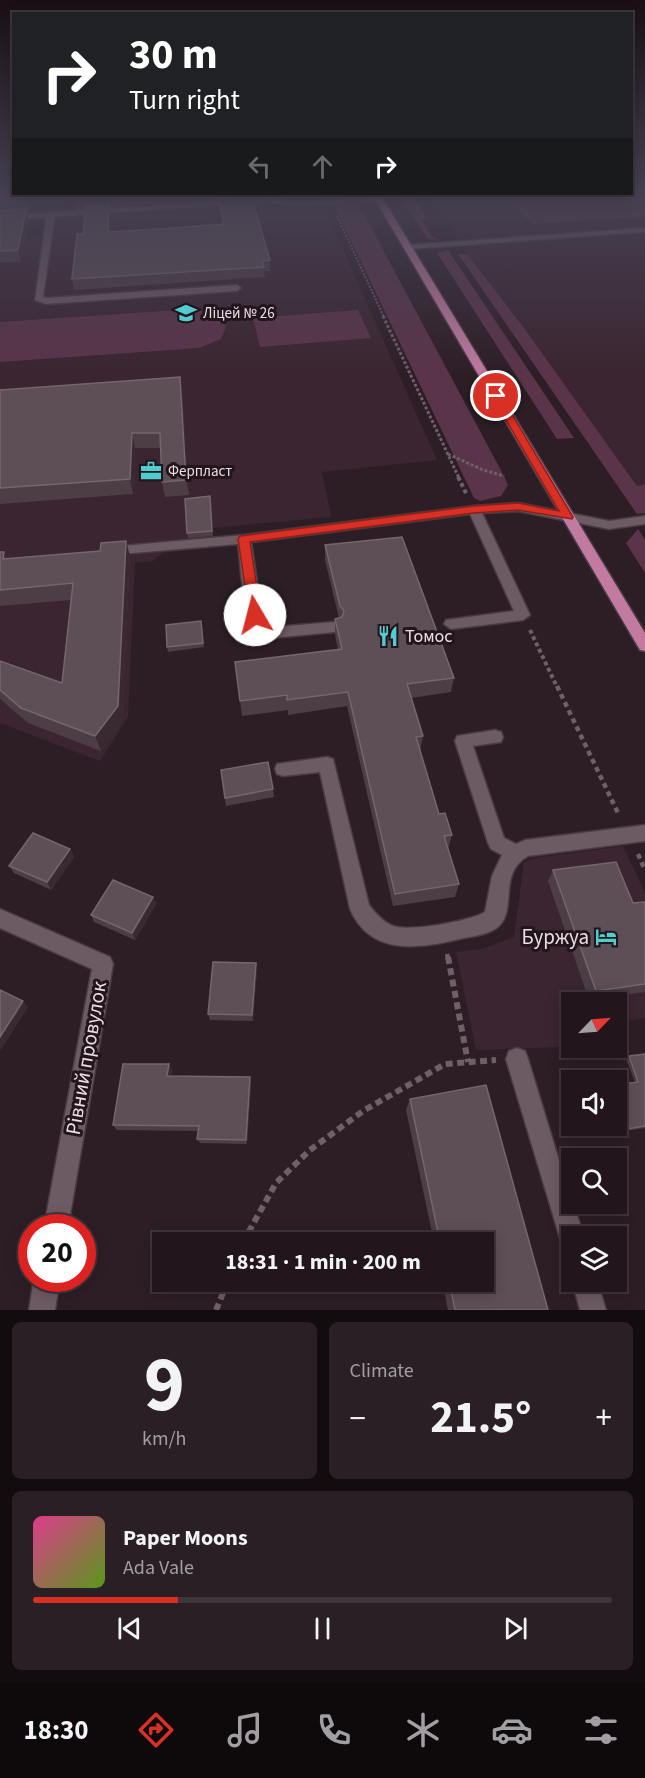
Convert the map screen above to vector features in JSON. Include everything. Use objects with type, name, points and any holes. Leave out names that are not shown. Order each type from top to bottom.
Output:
[{"type":"main road","points":[[412,254],[645,646]]},
{"type":"street","points":[[45,254],[38,298],[45,301],[237,288]]},
{"type":"street","points":[[93,553],[244,539],[474,510],[518,507],[609,525],[645,520]]},
{"type":"street","points":[[452,624],[523,615],[474,510]]},
{"type":"street","points":[[244,539],[255,615],[271,633],[335,627]]},
{"type":"street","points":[[495,737],[463,741],[497,843],[514,852]]},
{"type":"street","points":[[284,770],[327,764],[360,909],[371,923],[397,938],[414,938],[491,921],[495,914],[507,862],[514,852],[637,834]]},
{"type":"street","name":"Рівний провулок","points":[[0,918],[103,964],[58,1214]]},
{"type":"street","points":[[517,1059],[568,1226]]},
{"type":"street","points":[[42,1310],[45,1292]]},
{"type":"street","points":[[588,1292],[593,1310]]},
{"type":"path","points":[[354,254],[474,510]]},
{"type":"path","points":[[448,453],[483,470],[504,476]]},
{"type":"path","points":[[523,615],[637,834],[645,870]]},
{"type":"path","points":[[249,1232],[276,1183],[310,1150],[363,1111],[409,1084],[445,1064],[468,1062],[442,932]]},
{"type":"path","points":[[216,1310],[223,1292]]},
{"type":"shaded area","points":[[22,254],[345,254],[437,460],[322,472],[331,517],[212,528],[211,548],[163,553],[153,561],[135,563],[128,717],[100,761],[0,723],[0,263],[21,262]]},
{"type":"shaded area","points":[[357,254],[385,254],[504,476],[508,485],[501,496],[480,501],[474,498]]},
{"type":"shaded area","points":[[438,254],[451,254],[574,438],[557,439]]},
{"type":"shaded area","points":[[458,254],[467,254],[522,325],[637,486],[645,484],[645,513],[637,514]]},
{"type":"shaded area","points":[[467,254],[645,254],[645,484],[637,486],[522,325]]},
{"type":"shaded area","points":[[194,309],[219,315],[226,327],[221,339],[199,348],[0,362],[0,322]]},
{"type":"shaded area","points":[[358,310],[371,338],[260,347],[253,318]]},
{"type":"shaded area","points":[[638,529],[645,540],[645,573],[626,543]]},
{"type":"shaded area","points":[[623,846],[645,893],[645,1018],[627,1021],[627,992],[561,992],[559,1047],[476,1050],[456,952],[482,949],[514,937],[524,862],[535,858]]},
{"type":"building","points":[[75,254],[268,254],[270,260],[262,261],[264,267],[72,279]]},
{"type":"building","points":[[180,377],[186,480],[162,482],[160,433],[132,433],[130,479],[0,488],[0,390]]},
{"type":"building","points":[[210,496],[212,531],[187,533],[185,499]]},
{"type":"building","points":[[402,537],[454,678],[407,684],[423,736],[416,737],[439,814],[445,813],[452,835],[444,836],[459,884],[395,894],[348,692],[287,700],[287,695],[240,701],[235,662],[342,649],[335,619],[342,617],[344,611],[340,606],[325,545]]},
{"type":"building","points":[[126,541],[118,706],[95,736],[21,708],[0,690],[0,661],[62,683],[73,583],[0,590],[0,552],[4,552],[3,559],[100,551],[101,543]]},
{"type":"building","points":[[201,621],[203,643],[167,647],[166,625]]},
{"type":"building","points":[[268,762],[273,789],[225,798],[221,770]]},
{"type":"building","points":[[33,833],[70,849],[47,882],[9,866]]},
{"type":"building","name":"Буржуа","points":[[616,862],[633,903],[645,902],[645,984],[596,991],[553,870]]},
{"type":"building","points":[[113,880],[153,897],[132,933],[91,915]]},
{"type":"building","points":[[213,962],[256,963],[252,1015],[208,1014]]},
{"type":"building","points":[[0,990],[23,1001],[0,1037]]},
{"type":"building","points":[[645,1054],[645,1126],[627,1129],[627,1084],[638,1082],[629,1056]]},
{"type":"building","points":[[123,1064],[169,1064],[167,1076],[250,1077],[246,1140],[197,1139],[199,1126],[113,1125]]},
{"type":"building","points":[[486,1085],[548,1310],[455,1310],[451,1292],[494,1292],[494,1232],[438,1232],[410,1099]]},
{"type":"place","name":"Ліцей № 26","points":[[186,313]]},
{"type":"place","name":"Ферпласт","points":[[151,471]]},
{"type":"place","name":"Томос","points":[[388,636]]},
{"type":"place","name":"Буржуа","points":[[606,937]]},
{"type":"route","points":[[255,615],[244,539],[474,510],[518,507],[568,517],[496,396]]}]
